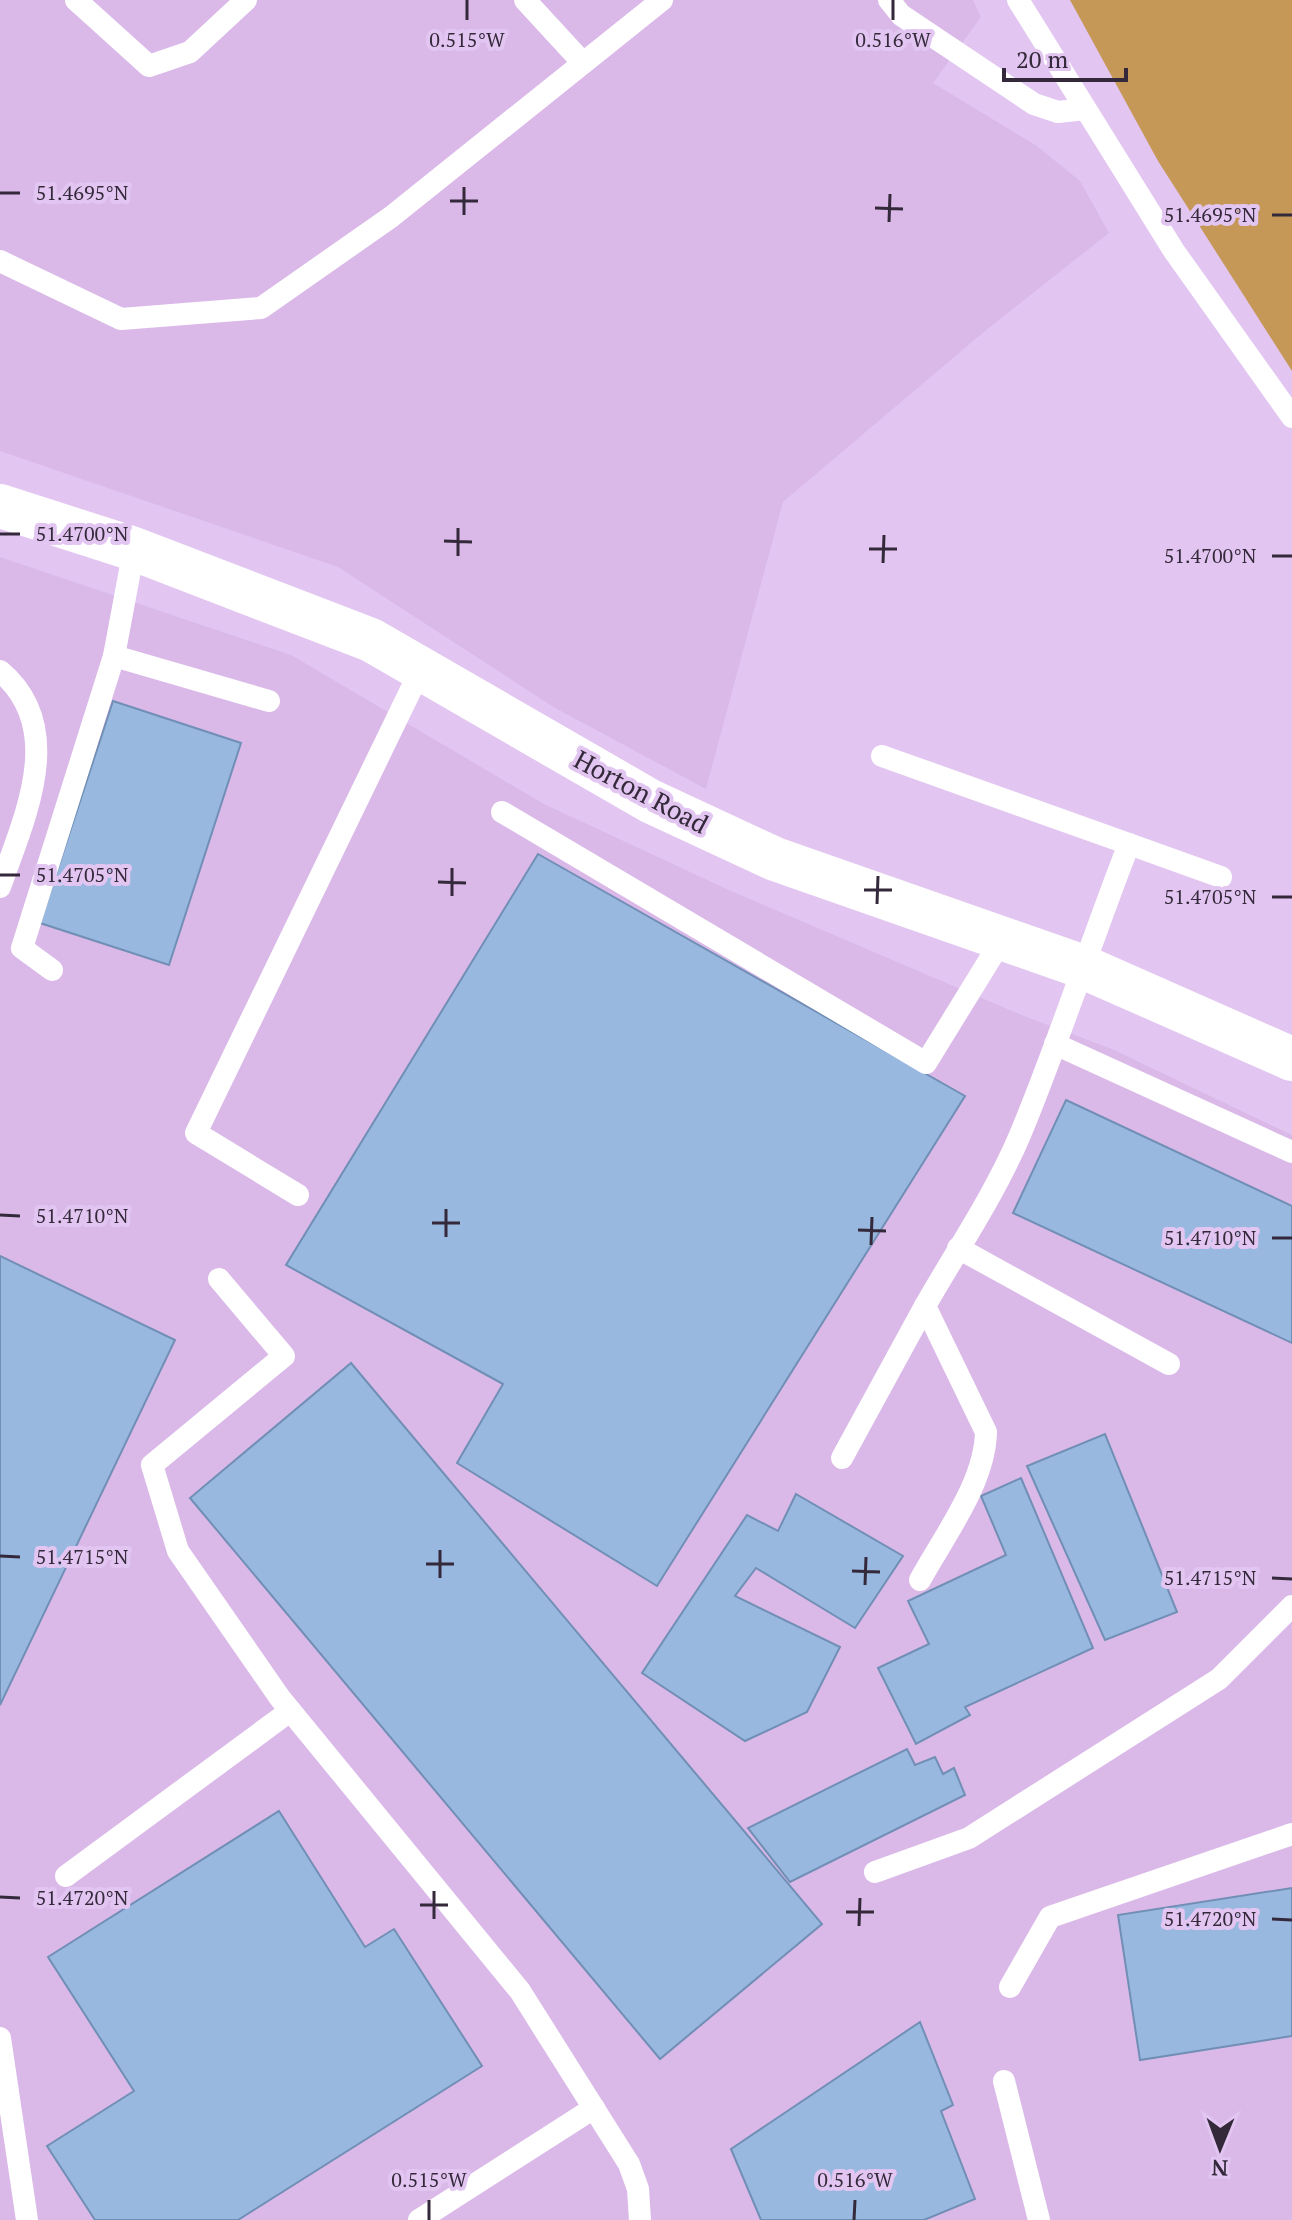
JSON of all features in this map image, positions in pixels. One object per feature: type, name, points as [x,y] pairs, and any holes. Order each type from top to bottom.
[{"type":"street","name":"Horton Road","points":[[0,506],[134,549],[371,640],[650,801],[775,859],[1081,966],[1292,1059]]},
{"type":"lane","points":[[76,0],[149,66],[190,52],[246,0]]},
{"type":"lane","points":[[525,0],[583,63]]},
{"type":"lane","points":[[0,261],[121,319],[261,308],[391,217],[662,0]]},
{"type":"lane","points":[[889,0],[901,15],[1034,104],[1058,112],[1085,109]]},
{"type":"lane","points":[[1018,0],[1174,251],[1292,417]]},
{"type":"lane","points":[[52,970],[22,948],[114,656],[134,549]]},
{"type":"lane","points":[[114,656],[269,701]]},
{"type":"lane","points":[[298,1195],[196,1133],[421,669]]},
{"type":"lane","points":[[0,671],[16,685],[34,718],[39,751],[26,809],[0,887]]},
{"type":"lane","points":[[882,756],[1221,877]]},
{"type":"lane","points":[[502,812],[926,1063],[1003,938]]},
{"type":"lane","points":[[842,1458],[1018,1138],[1073,1001],[1081,966],[1129,844]]},
{"type":"lane","points":[[1055,1044],[1292,1152]]},
{"type":"lane","points":[[958,1248],[1169,1364]]},
{"type":"lane","points":[[219,1279],[284,1356],[152,1465],[178,1551],[290,1711],[520,1991],[629,2164],[638,2189],[640,2220]]},
{"type":"lane","points":[[920,1580],[973,1482],[985,1451],[986,1432],[925,1306]]},
{"type":"lane","points":[[875,1872],[969,1838],[1206,1688],[1219,1679],[1292,1606]]},
{"type":"lane","points":[[66,1876],[290,1711]]},
{"type":"lane","points":[[1010,1987],[1050,1917],[1292,1834]]},
{"type":"lane","points":[[0,2038],[27,2220]]},
{"type":"lane","points":[[1004,2081],[1039,2220]]},
{"type":"lane","points":[[419,2220],[594,2108]]},
{"type":"shaded area","points":[[0,0],[973,0],[981,17],[933,83],[1037,146],[1080,181],[1109,233],[985,331],[783,502],[706,789],[555,708],[338,567],[0,451]]},
{"type":"shaded area","points":[[1070,0],[1292,0],[1292,371],[1158,161]]},
{"type":"shaded area","points":[[0,557],[291,655],[544,804],[731,891],[1024,1016],[1112,1049],[1292,1135],[1292,2220],[0,2220]]},
{"type":"building","points":[[113,701],[241,743],[169,965],[40,923]]},
{"type":"building","points":[[538,854],[965,1096],[657,1586],[457,1463],[503,1384],[286,1265]]},
{"type":"building","points":[[1066,1100],[1292,1206],[1292,1343],[1013,1213]]},
{"type":"building","points":[[0,1256],[175,1340],[0,1705]]},
{"type":"building","points":[[351,1363],[822,1924],[660,2059],[190,1498]]},
{"type":"building","points":[[1105,1434],[1177,1612],[1105,1640],[1027,1466]]},
{"type":"building","points":[[1021,1478],[1093,1648],[965,1707],[970,1715],[916,1744],[878,1668],[929,1644],[908,1601],[1006,1555],[981,1496]]},
{"type":"building","points":[[796,1494],[903,1556],[855,1628],[756,1568],[735,1596],[840,1647],[807,1712],[745,1741],[642,1673],[747,1515],[778,1531]]},
{"type":"building","points":[[907,1749],[915,1765],[935,1757],[943,1774],[954,1768],[965,1795],[790,1882],[748,1828]]},
{"type":"building","points":[[279,1811],[365,1947],[394,1929],[482,2066],[238,2220],[95,2220],[47,2146],[134,2091],[48,1957]]},
{"type":"building","points":[[1292,1888],[1292,2036],[1140,2060],[1118,1915]]},
{"type":"building","points":[[920,2022],[953,2105],[941,2111],[975,2199],[924,2220],[761,2220],[731,2149]]}]
